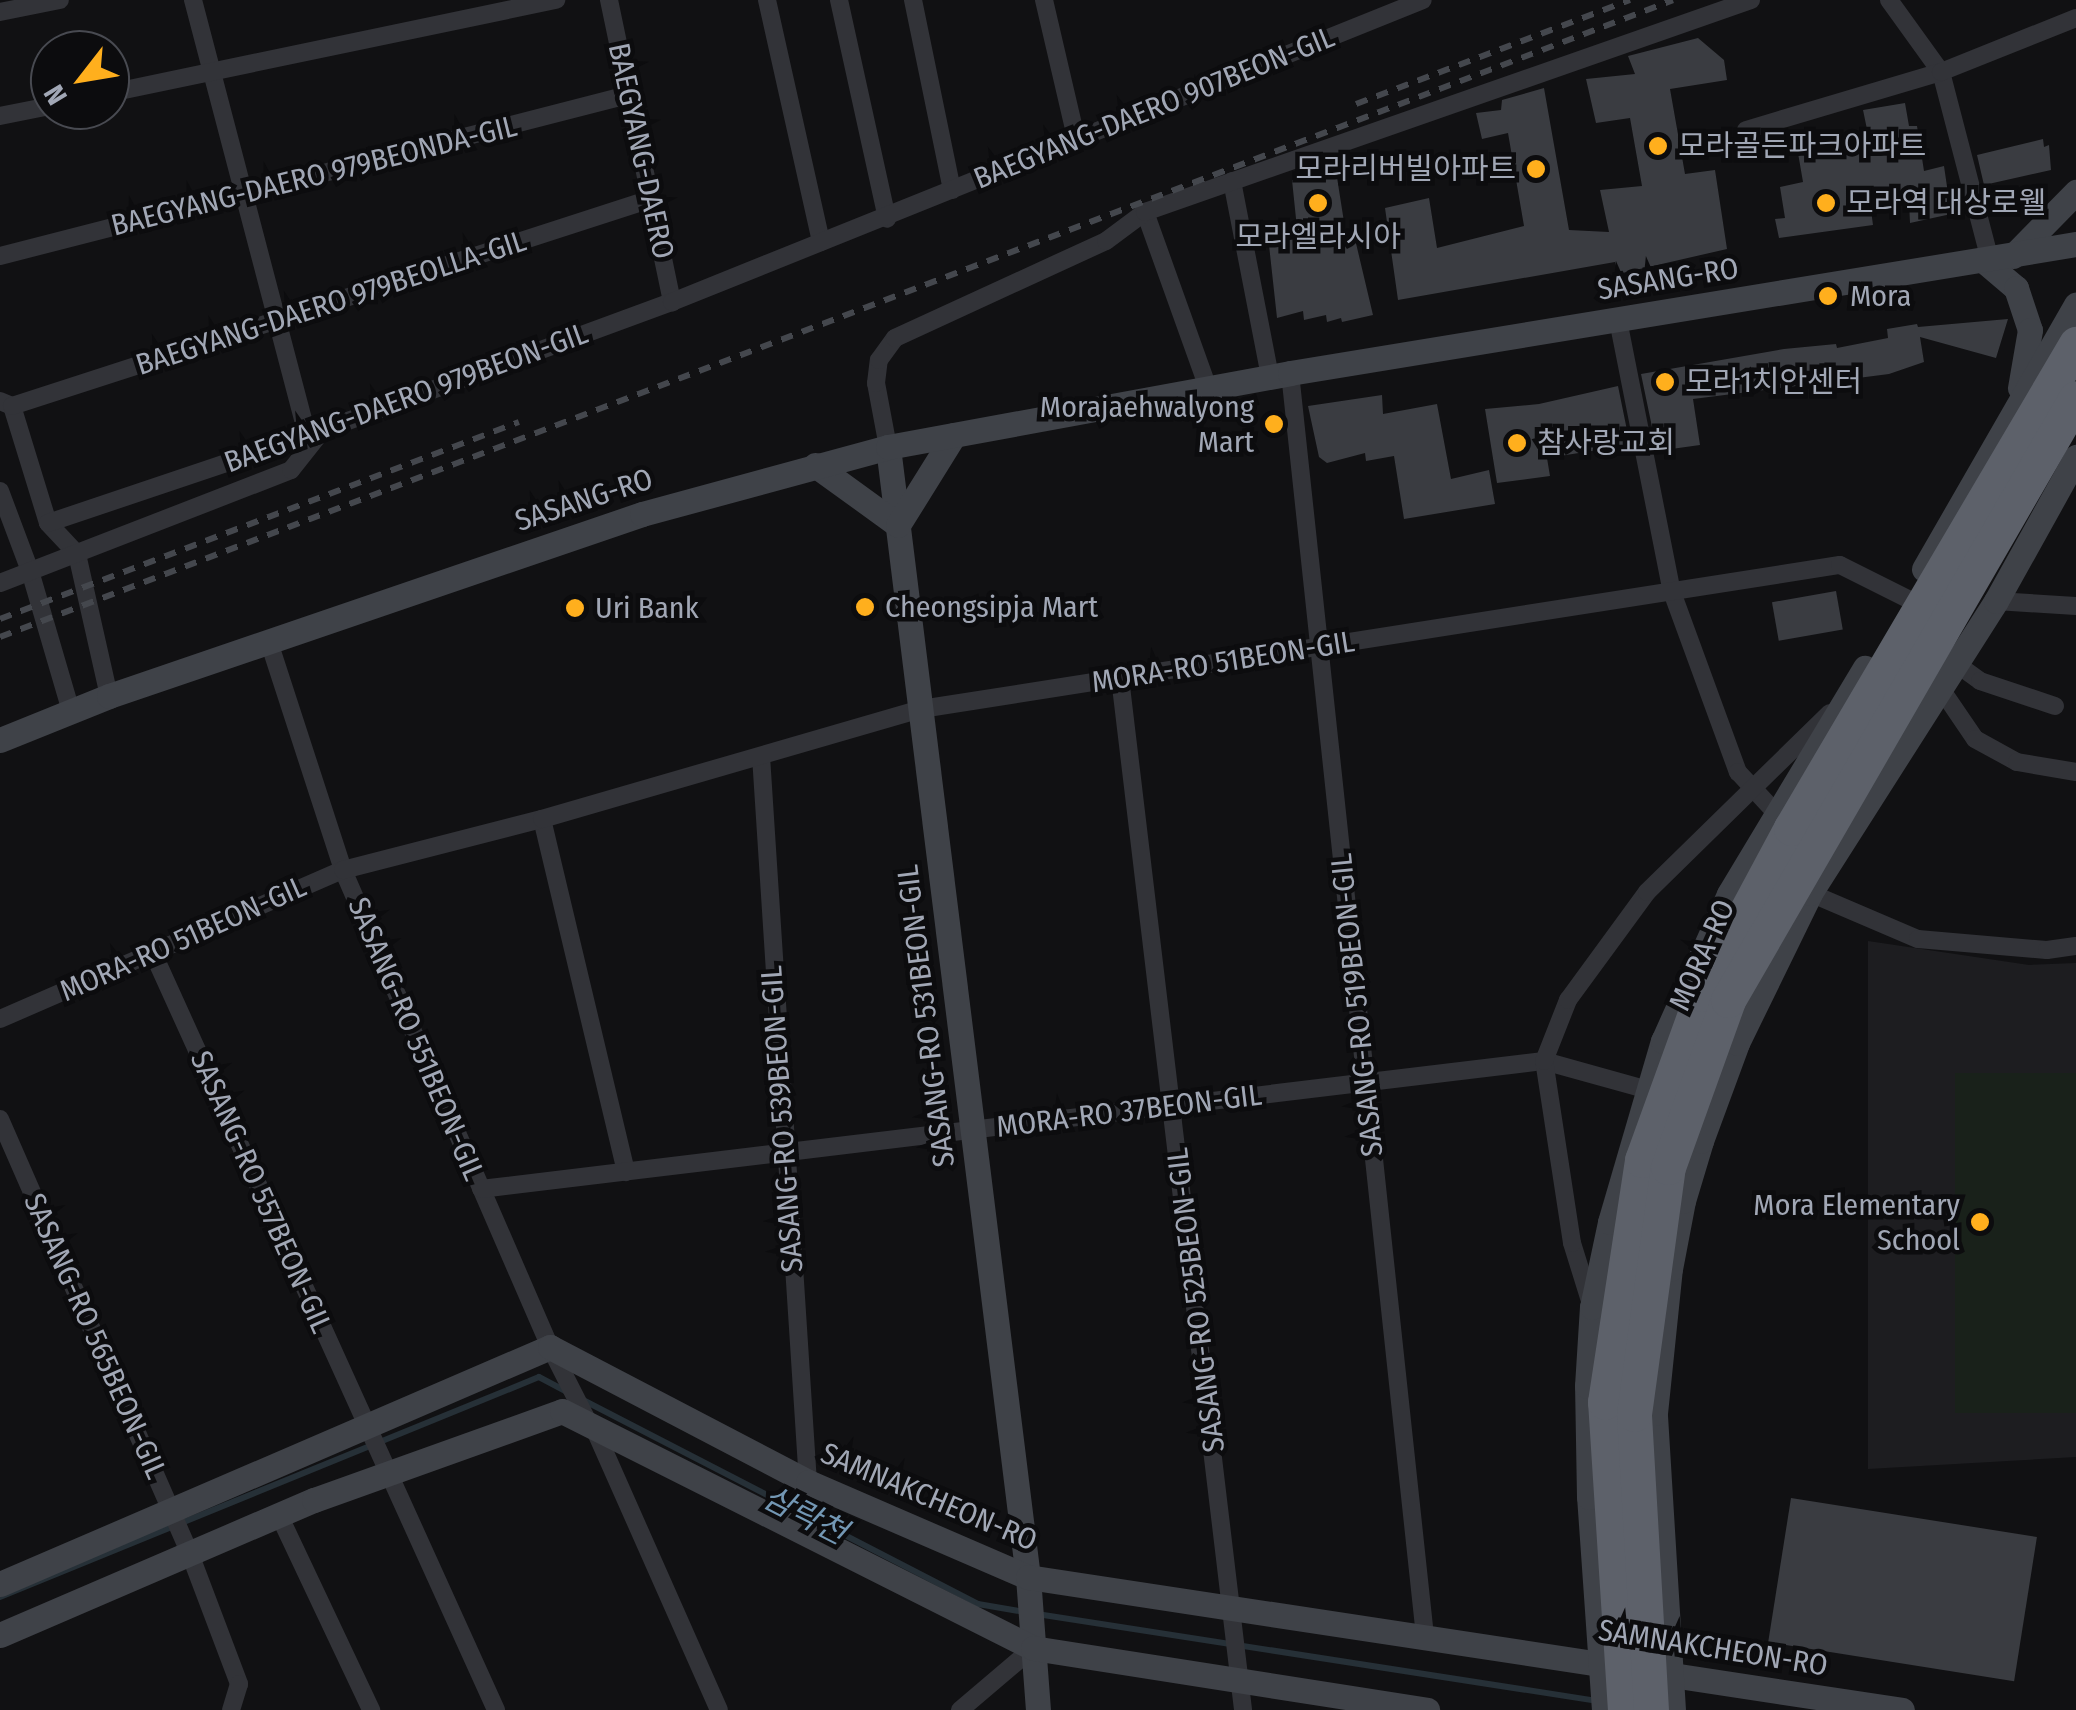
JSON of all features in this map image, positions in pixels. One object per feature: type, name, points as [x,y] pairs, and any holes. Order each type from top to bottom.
[{"type":"highway","name":"MORA-RO","points":[[1609,1693],[1605,1402],[1642,1160],[1711,978],[1791,828],[2076,344]]},
{"type":"highway","name":"MORA-RO","points":[[1667,1698],[1634,1414],[1668,1167],[1728,1000],[2076,398]]},
{"type":"main road","points":[[2016,404],[2030,330],[2016,288],[1996,259],[2076,192]]},
{"type":"main road","name":"SASANG-RO","points":[[0,740],[109,696],[642,514],[888,447],[1280,374],[2076,244]]},
{"type":"main road","name":"MORA-RO","points":[[1609,1693],[1589,1497],[1592,1306],[1647,1089],[1663,1041],[1721,911],[1775,812],[1908,599],[2076,305]]},
{"type":"main road","points":[[815,466],[898,525],[954,435]]},
{"type":"main road","name":"SASANG-RO 531BEON-GIL","points":[[888,447],[1028,1587],[1038,1710]]},
{"type":"main road","points":[[1667,1698],[1655,1412],[1676,1235],[1711,1111],[1737,1043],[1810,893],[1996,601],[2076,457]]},
{"type":"main road","points":[[0,1584],[550,1347]]},
{"type":"main road","name":"SAMNAKCHEON-RO","points":[[550,1347],[808,1482],[1028,1587],[1424,1637],[1609,1693],[1902,1710]]},
{"type":"main road","points":[[0,1635],[187,1546],[279,1515],[384,1466],[562,1411],[1032,1638],[1240,1670],[1428,1710]]},
{"type":"street","points":[[0,12],[60,0]]},
{"type":"street","points":[[0,583],[291,470],[314,434],[276,321],[193,0]]},
{"type":"street","points":[[130,89],[556,0]]},
{"type":"street","name":"BAEGYANG-DAERO","points":[[608,0],[672,302]]},
{"type":"street","points":[[768,0],[821,242]]},
{"type":"street","points":[[839,0],[887,219]]},
{"type":"street","points":[[914,0],[952,190]]},
{"type":"street","points":[[1045,0],[1076,138]]},
{"type":"street","name":"BAEGYANG-DAERO 907BEON-GIL","points":[[887,219],[1394,6],[1423,0]]},
{"type":"street","points":[[888,447],[876,383],[879,360],[895,338],[1106,241],[1145,212],[1750,0]]},
{"type":"street","points":[[1889,0],[1940,72],[1996,259]]},
{"type":"street","points":[[1746,130],[1940,72],[2076,18]]},
{"type":"street","name":"BAEGYANG-DAERO 979BEONDA-GIL","points":[[0,256],[628,95]]},
{"type":"street","points":[[0,116],[30,110]]},
{"type":"street","points":[[1232,181],[1280,374]]},
{"type":"street","name":"BAEGYANG-DAERO 979BEOLLA-GIL","points":[[6,404],[651,199]]},
{"type":"street","points":[[1145,212],[1208,388]]},
{"type":"street","name":"BAEGYANG-DAERO 979BEON-GIL","points":[[48,523],[314,434],[887,219]]},
{"type":"street","points":[[1618,320],[1672,592],[1738,772],[1775,812]]},
{"type":"street","name":"SASANG-RO 519BEON-GIL","points":[[1280,374],[1319,647],[1424,1637]]},
{"type":"street","points":[[6,404],[48,523],[77,554],[109,696]]},
{"type":"street","points":[[0,491],[30,572],[71,711]]},
{"type":"street","name":"MORA-RO 51BEON-GIL","points":[[0,1019],[342,870],[542,819],[921,709],[1840,566],[1908,599]]},
{"type":"street","points":[[1996,601],[2076,606]]},
{"type":"street","name":"SASANG-RO 551BEON-GIL","points":[[269,642],[342,870],[550,1347],[592,1427],[720,1710]]},
{"type":"street","points":[[1954,662],[1980,681],[2055,706]]},
{"type":"street","name":"SASANG-RO 525BEON-GIL","points":[[1120,678],[1244,1710]]},
{"type":"street","points":[[1939,686],[1975,740],[2017,762],[2076,772]]},
{"type":"street","points":[[1592,1306],[1572,1242],[1544,1061],[1568,1000],[1647,892],[1849,696]]},
{"type":"street","name":"SASANG-RO 539BEON-GIL","points":[[761,756],[783,1153],[808,1482]]},
{"type":"street","points":[[542,819],[626,1172]]},
{"type":"street","points":[[1810,893],[1918,939],[2047,950],[2076,946]]},
{"type":"street","name":"SASANG-RO 557BEON-GIL","points":[[154,952],[496,1710]]},
{"type":"street","name":"MORA-RO 37BEON-GIL","points":[[481,1189],[1544,1061],[1711,1111]]},
{"type":"street","name":"SASANG-RO 565BEON-GIL","points":[[0,1119],[187,1546],[239,1684],[231,1710]]},
{"type":"street","points":[[279,1515],[371,1710]]},
{"type":"street","points":[[960,1710],[1032,1638]]},
{"type":"shaded area","points":[[1868,941],[2029,965],[2076,963],[2076,1457],[1868,1469]]},
{"type":"shaded area","points":[[1955,1073],[2076,1073],[2076,1413],[1955,1413]]},
{"type":"building","points":[[1698,38],[1724,60],[1727,80],[1670,89],[1685,174],[1715,170],[1727,249],[1618,274],[1615,262],[1398,300],[1385,208],[1429,198],[1437,248],[1524,226],[1508,133],[1482,139],[1476,113],[1501,110],[1502,100],[1544,88],[1569,230],[1609,232],[1600,190],[1642,186],[1630,118],[1596,123],[1586,79],[1635,74],[1628,56]]},
{"type":"building","points":[[1905,103],[1909,126],[1917,126],[1924,171],[1944,166],[1951,214],[1910,223],[1909,201],[1871,210],[1873,225],[1779,238],[1775,219],[1785,218],[1780,187],[1803,182],[1798,153],[1869,139],[1863,110]]},
{"type":"building","points":[[2043,139],[2044,147],[2049,145],[2051,170],[1984,185],[1977,155]]},
{"type":"building","points":[[1336,171],[1347,241],[1355,239],[1373,315],[1327,322],[1326,315],[1304,320],[1303,311],[1277,318],[1269,245],[1298,238],[1292,180]]},
{"type":"building","points":[[2008,319],[1996,358],[1920,337],[1924,362],[1889,374],[1693,399],[1700,445],[1657,451],[1641,374],[1784,349],[1836,344],[1837,348],[1888,338],[1887,329],[1917,324],[1918,327]]},
{"type":"building","points":[[1618,386],[1630,445],[1547,458],[1550,476],[1497,483],[1485,409],[1539,404]]},
{"type":"building","points":[[1382,395],[1383,414],[1437,404],[1451,479],[1489,470],[1495,504],[1404,519],[1394,456],[1366,461],[1365,453],[1327,463],[1319,457],[1308,406]]},
{"type":"building","points":[[1836,591],[1843,629],[1779,641],[1772,602]]},
{"type":"building","points":[[1791,1498],[2037,1537],[2014,1681],[1768,1642]]},
{"type":"waterway","name":"삼락천","points":[[0,1597],[539,1377],[567,1392]]},
{"type":"waterway","name":"삼락천","points":[[583,1400],[978,1604],[1025,1612]]},
{"type":"waterway","name":"삼락천","points":[[1037,1614],[1598,1701]]},
{"type":"railway","points":[[1356,104],[1630,0]]},
{"type":"railway","points":[[0,637],[1673,0]]},
{"type":"railway","points":[[0,619],[519,422]]},
{"type":"place","name":"모라골든파크아파트","points":[[1658,146]]},
{"type":"place","name":"모라리버빌아파트","points":[[1536,169]]},
{"type":"place","name":"모라엘라시아","points":[[1318,203]]},
{"type":"place","name":"모라역 대상로웰","points":[[1826,203]]},
{"type":"place","name":"Mora","points":[[1828,296]]},
{"type":"place","name":"모라1치안센터","points":[[1665,382]]},
{"type":"place","name":"Morajaehwalyong Mart","points":[[1274,424]]},
{"type":"place","name":"참사랑교회","points":[[1517,443]]},
{"type":"place","name":"Cheongsipja Mart","points":[[865,607]]},
{"type":"place","name":"Uri Bank","points":[[575,608]]},
{"type":"place","name":"Mora Elementary School","points":[[1980,1222]]}]
